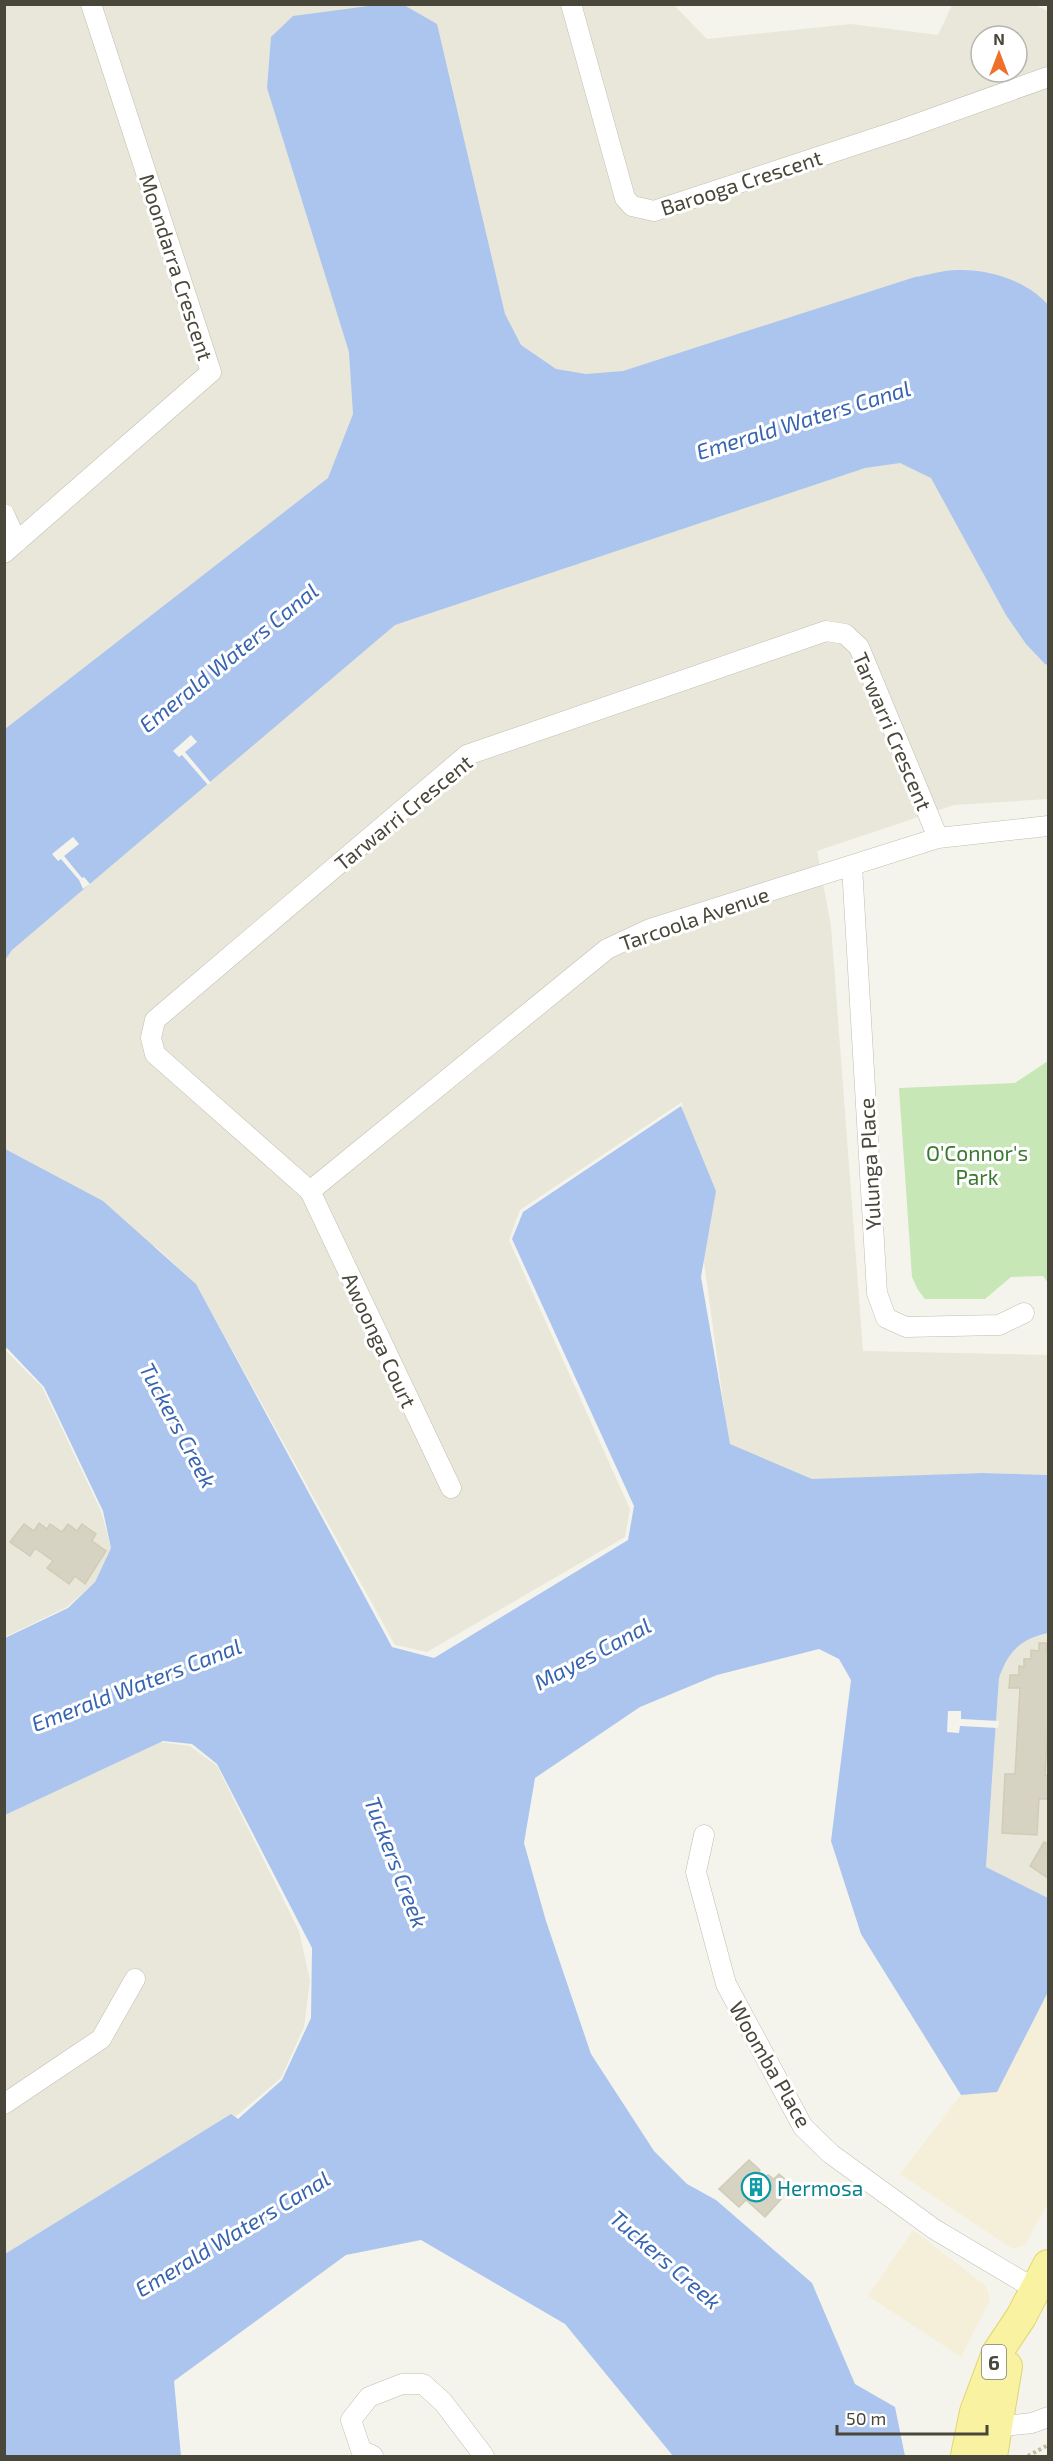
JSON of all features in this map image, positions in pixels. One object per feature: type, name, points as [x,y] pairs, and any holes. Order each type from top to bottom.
[{"type":"main road","name":"6","points":[[975,2453],[975,2412],[997,2353],[1021,2317],[1042,2277]]},
{"type":"main road","name":"6","points":[[975,2453],[996,2427],[1005,2375],[1021,2317]]},
{"type":"street","name":"Moondarra Crescent","points":[[11,547],[211,372],[91,4]]},
{"type":"street","name":"Barooga Crescent","points":[[571,4],[625,198],[632,206],[654,211],[903,129],[1048,77]]},
{"type":"street","points":[[4,514],[11,547]]},
{"type":"street","name":"Tarwarri Crescent","points":[[310,1191],[155,1054],[151,1038],[155,1020],[467,755],[826,631],[845,634],[860,647],[938,838]]},
{"type":"street","name":"Tarcoola Avenue","points":[[310,1191],[607,949],[650,929],[938,838],[1048,826]]},
{"type":"street","name":"Yulunga Place","points":[[852,866],[877,1293],[886,1318],[906,1327],[999,1326],[1024,1312]]},
{"type":"street","name":"Awoonga Court","points":[[310,1191],[451,1488]]},
{"type":"street","name":"Woomba Place","points":[[704,1834],[696,1872],[726,1984],[803,2127],[831,2154],[934,2229],[1042,2277]]},
{"type":"street","points":[[4,2104],[101,2039],[135,1979]]},
{"type":"street","points":[[373,2457],[362,2450],[351,2420],[369,2397],[402,2384],[423,2384],[443,2402],[484,2457]]},
{"type":"street","points":[[996,2427],[1032,2423],[1048,2417]]},
{"type":"path","points":[[1028,2457],[1048,2445]]},
{"type":"shaded area","points":[[673,4],[707,39],[851,24],[938,35],[952,5],[1035,5],[1048,11],[1048,799],[954,805],[817,851],[831,926],[863,1351],[1048,1355],[1048,1475],[982,1473],[812,1480],[729,1444],[682,1102],[520,1210],[509,1240],[630,1509],[625,1537],[427,1652],[395,1645],[196,1284],[155,1246],[5,1350],[42,1387],[101,1511],[111,1548],[95,1582],[67,1607],[5,1637],[4,5]]},
{"type":"shaded area","points":[[1048,1633],[1048,1898],[986,1867],[999,1678],[1006,1658],[1025,1640]]},
{"type":"shaded area","points":[[5,1721],[190,1746],[217,1766],[299,1931],[310,1980],[304,2027],[281,2078],[5,2312]]},
{"type":"shaded area","points":[[1048,1992],[1048,2203],[1025,2245],[1013,2249],[900,2174],[961,2095],[997,2091]]},
{"type":"shaded area","points":[[913,2230],[986,2286],[990,2300],[961,2357],[868,2296]]},
{"type":"green space","name":"O'Connor's Park","points":[[1048,1061],[1048,1283],[1043,1276],[1011,1277],[985,1299],[925,1299],[912,1277],[899,1088],[1015,1083]]},
{"type":"water","name":"Emerald Waters Canal","points":[[376,5],[404,5],[437,24],[505,314],[521,345],[556,369],[586,374],[623,371],[915,277],[946,271],[970,270],[1007,278],[1030,289],[1048,305],[1048,665],[1026,644],[1006,615],[931,478],[900,463],[865,468],[395,625],[12,950],[5,960],[5,729],[328,478],[353,414],[349,352],[267,88],[271,37],[293,16]]},
{"type":"water","points":[[681,1106],[716,1191],[701,1277],[730,1444],[812,1479],[982,1473],[1048,1475],[1048,1633],[1030,1639],[1016,1648],[999,1678],[986,1867],[1048,1898],[1048,1992],[997,2092],[961,2095],[861,1934],[831,1841],[851,1680],[839,1659],[819,1649],[717,1675],[640,1707],[535,1778],[524,1843],[546,1921],[591,2054],[654,2151],[687,2184],[716,2200],[812,2283],[855,2384],[895,2407],[905,2456],[673,2456],[565,2324],[421,2240],[346,2255],[174,2381],[181,2456],[5,2456],[5,2254],[231,2114],[238,2119],[282,2080],[311,2018],[312,1948],[217,1764],[192,1744],[163,1741],[5,1815],[5,1638],[68,1608],[95,1582],[111,1548],[103,1511],[44,1387],[5,1346],[4,1147],[103,1201],[196,1284],[392,1647],[434,1658],[628,1540],[634,1506],[512,1239],[523,1212]]},
{"type":"pier","points":[[191,735],[197,742],[185,752],[211,783],[208,785],[182,755],[179,757],[173,751]]},
{"type":"pier","points":[[73,837],[79,844],[64,856],[90,884],[83,889],[79,880],[61,859],[58,861],[52,854]]},
{"type":"pier","points":[[948,1711],[961,1711],[961,1719],[999,1721],[998,1728],[960,1726],[959,1733],[947,1732]]},
{"type":"building","points":[[39,1523],[47,1529],[50,1524],[62,1532],[68,1524],[77,1531],[82,1524],[96,1534],[92,1541],[106,1551],[85,1584],[75,1576],[69,1584],[47,1568],[53,1561],[35,1548],[30,1556],[10,1542],[24,1524],[34,1531]]},
{"type":"building","points":[[1039,1643],[1047,1643],[1046,1653],[1048,1653],[1045,1775],[1048,1775],[1048,1799],[1039,1799],[1037,1835],[1002,1833],[1005,1774],[1015,1774],[1020,1688],[1009,1688],[1010,1675],[1019,1675],[1019,1666],[1024,1667],[1024,1659],[1031,1659],[1031,1650],[1039,1651]]},
{"type":"building","points":[[1044,1842],[1048,1844],[1048,1878],[1030,1866]]},
{"type":"building","name":"Hermosa","points":[[749,2160],[760,2170],[756,2176],[761,2180],[768,2175],[774,2179],[779,2174],[793,2186],[765,2217],[746,2200],[739,2207],[719,2189]]},
{"type":"place","name":"Hermosa","points":[[756,2187]]},
{"type":"water label","name":"Tuckers Creek","points":[[179,1425]]},
{"type":"water label","name":"Mayes Canal","points":[[592,1653]]},
{"type":"water label","name":"Tuckers Creek","points":[[397,1862]]},
{"type":"water label","name":"Tuckers Creek","points":[[666,2259]]}]
